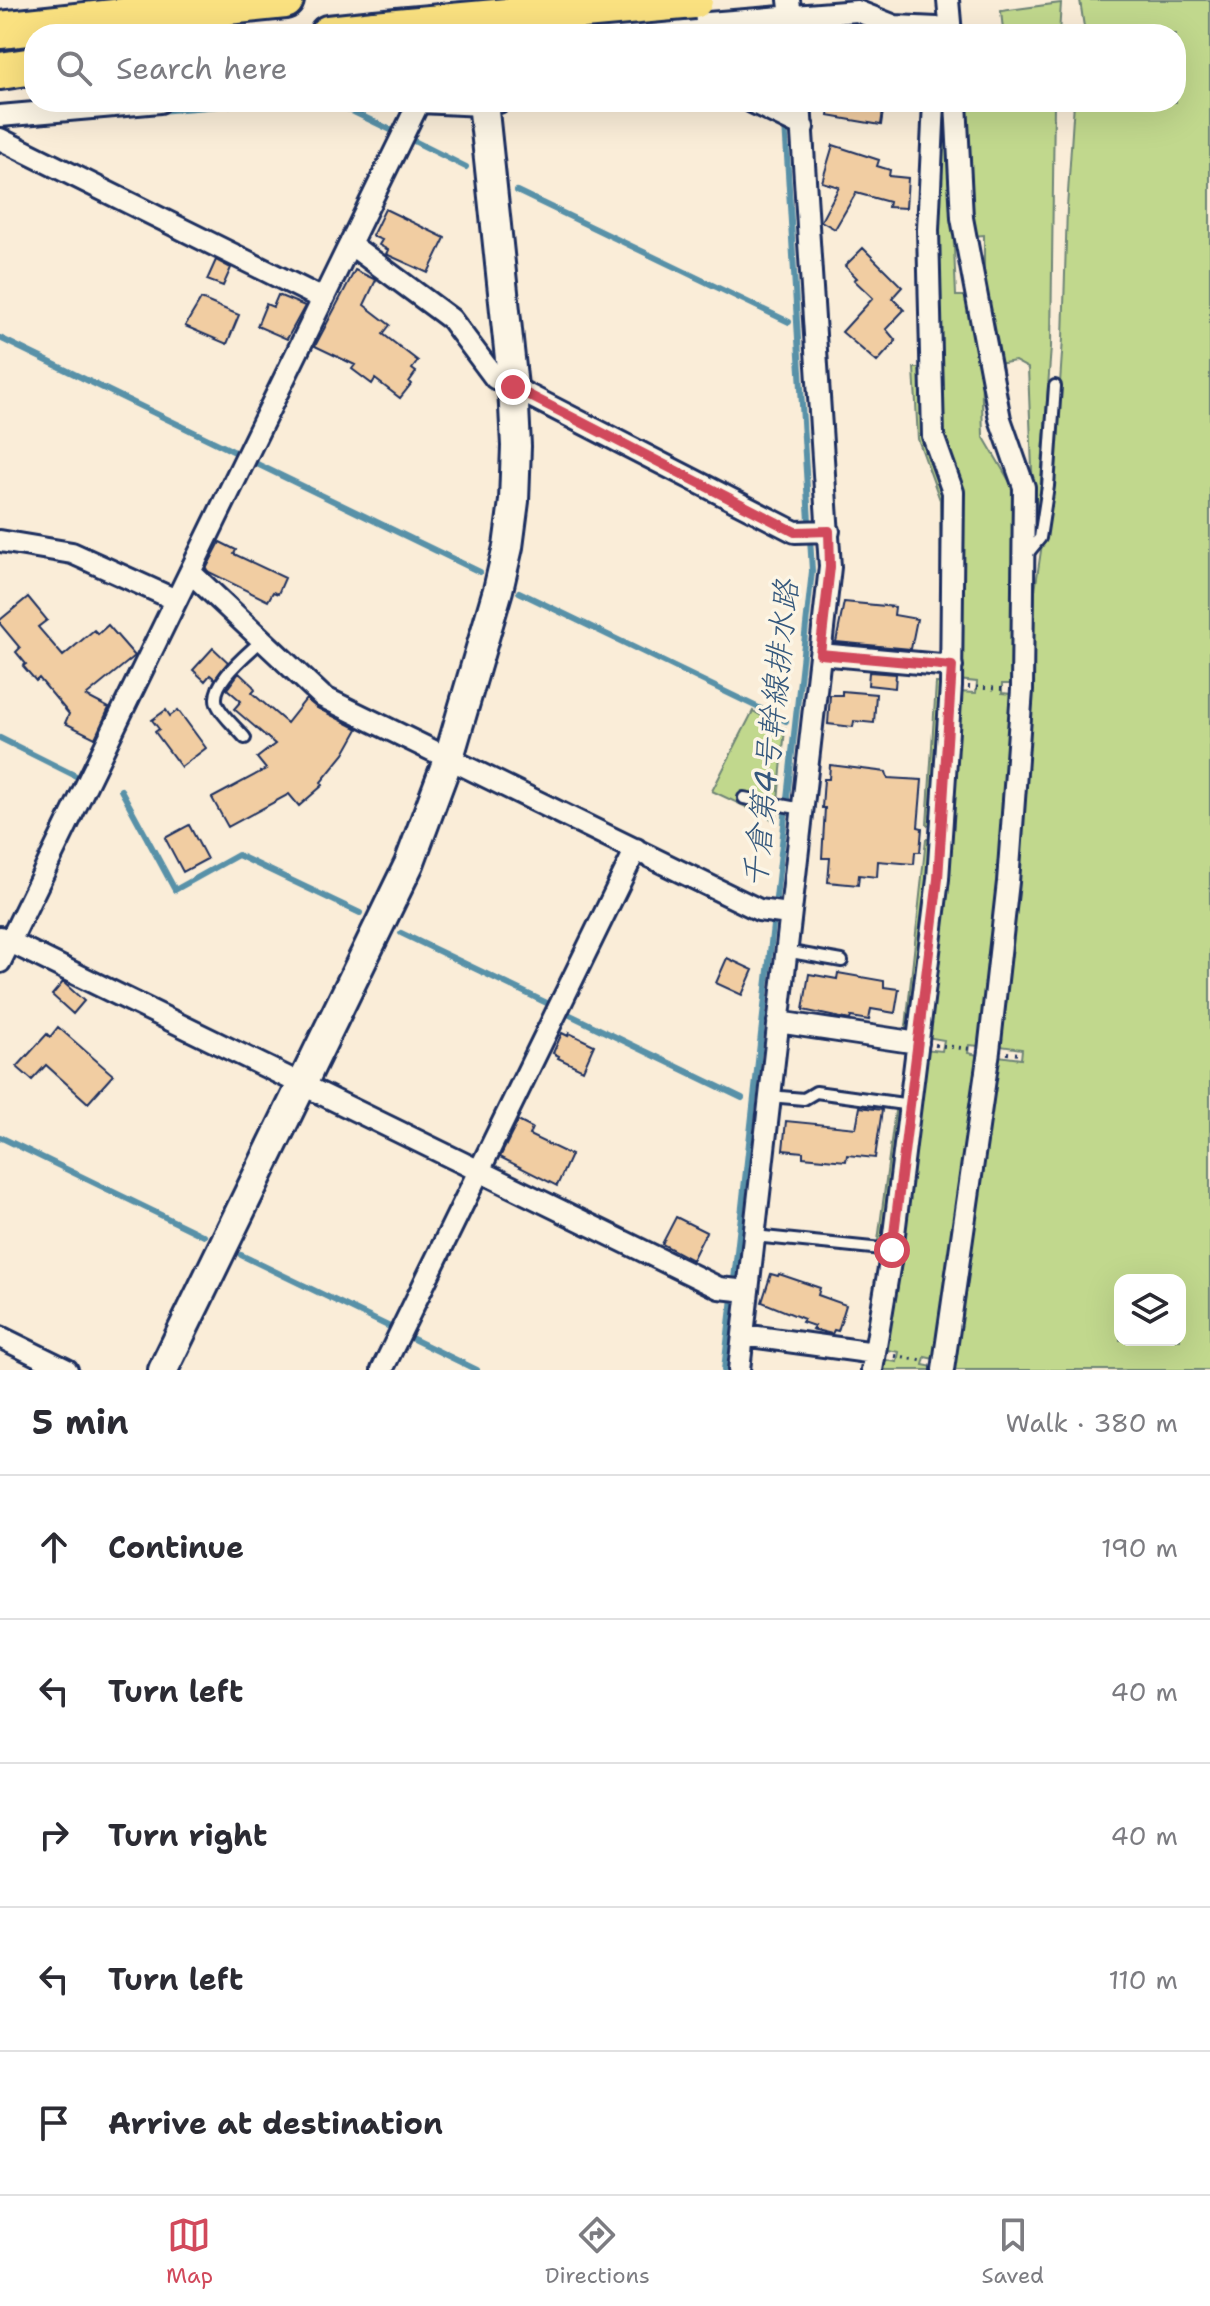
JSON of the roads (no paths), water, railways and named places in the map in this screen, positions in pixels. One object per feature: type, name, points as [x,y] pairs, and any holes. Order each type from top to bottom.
[{"type":"highway","points":[[57,24],[285,0]]},
{"type":"highway","points":[[430,24],[694,0]]},
{"type":"highway","points":[[0,30],[24,27]]},
{"type":"highway","points":[[0,71],[24,67]]},
{"type":"street","points":[[473,0],[475,24]]},
{"type":"street","points":[[525,0],[540,24]]},
{"type":"street","points":[[944,24],[948,0]]},
{"type":"street","points":[[707,24],[857,11],[890,24]]},
{"type":"street","points":[[0,116],[46,112]]},
{"type":"street","points":[[0,962],[5,939],[190,572],[414,112]]},
{"type":"street","points":[[163,1370],[409,864],[449,757],[508,547],[514,501],[513,387],[489,112]]},
{"type":"street","points":[[773,112],[791,121]]},
{"type":"street","points":[[739,1370],[743,1335],[736,1290],[754,1236],[785,951],[779,913],[798,809],[830,567],[817,531],[791,121],[795,112]]},
{"type":"street","points":[[743,1335],[873,1362],[892,1250],[938,879],[952,666],[953,492],[933,436],[928,230],[934,112]]},
{"type":"street","points":[[933,1365],[989,1051],[1008,882],[1022,690],[1024,487],[1000,419],[962,218],[957,112]]},
{"type":"street","points":[[0,139],[323,299]]},
{"type":"street","points":[[350,244],[451,319],[495,378],[795,532],[817,531]]},
{"type":"street","points":[[0,541],[72,553],[176,600]]},
{"type":"street","points":[[190,572],[323,697],[636,849],[779,913]]},
{"type":"street","points":[[820,654],[952,666]]},
{"type":"street","points":[[382,1370],[636,849]]},
{"type":"street","points":[[5,939],[479,1170],[736,1290]]},
{"type":"street","points":[[778,1022],[918,1043]]},
{"type":"street","points":[[0,1337],[67,1370]]},
{"type":"lane","points":[[1023,558],[1040,538],[1048,486],[1055,386]]},
{"type":"lane","points":[[245,738],[217,704],[216,691],[221,681],[262,640]]},
{"type":"lane","points":[[744,798],[798,809]]},
{"type":"lane","points":[[785,951],[842,961]]},
{"type":"lane","points":[[769,1096],[804,1099],[816,1092],[911,1105]]},
{"type":"lane","points":[[754,1236],[892,1250]]},
{"type":"waterway","points":[[354,112],[393,131]]},
{"type":"waterway","name":"千倉第4号幹線排水路","points":[[724,1370],[812,571],[785,123]]},
{"type":"waterway","points":[[414,141],[466,167]]},
{"type":"waterway","points":[[517,191],[789,322]]},
{"type":"waterway","points":[[0,338],[237,453]]},
{"type":"waterway","points":[[255,463],[480,572]]},
{"type":"waterway","points":[[519,592],[786,721]]},
{"type":"waterway","points":[[0,738],[78,777]]},
{"type":"waterway","points":[[121,790],[175,890],[238,855],[360,913]]},
{"type":"waterway","points":[[401,933],[551,1005]]},
{"type":"waterway","points":[[566,1013],[742,1098]]},
{"type":"waterway","points":[[0,1137],[204,1236]]},
{"type":"waterway","points":[[241,1255],[392,1328]]},
{"type":"waterway","points":[[409,1337],[477,1370]]}]
